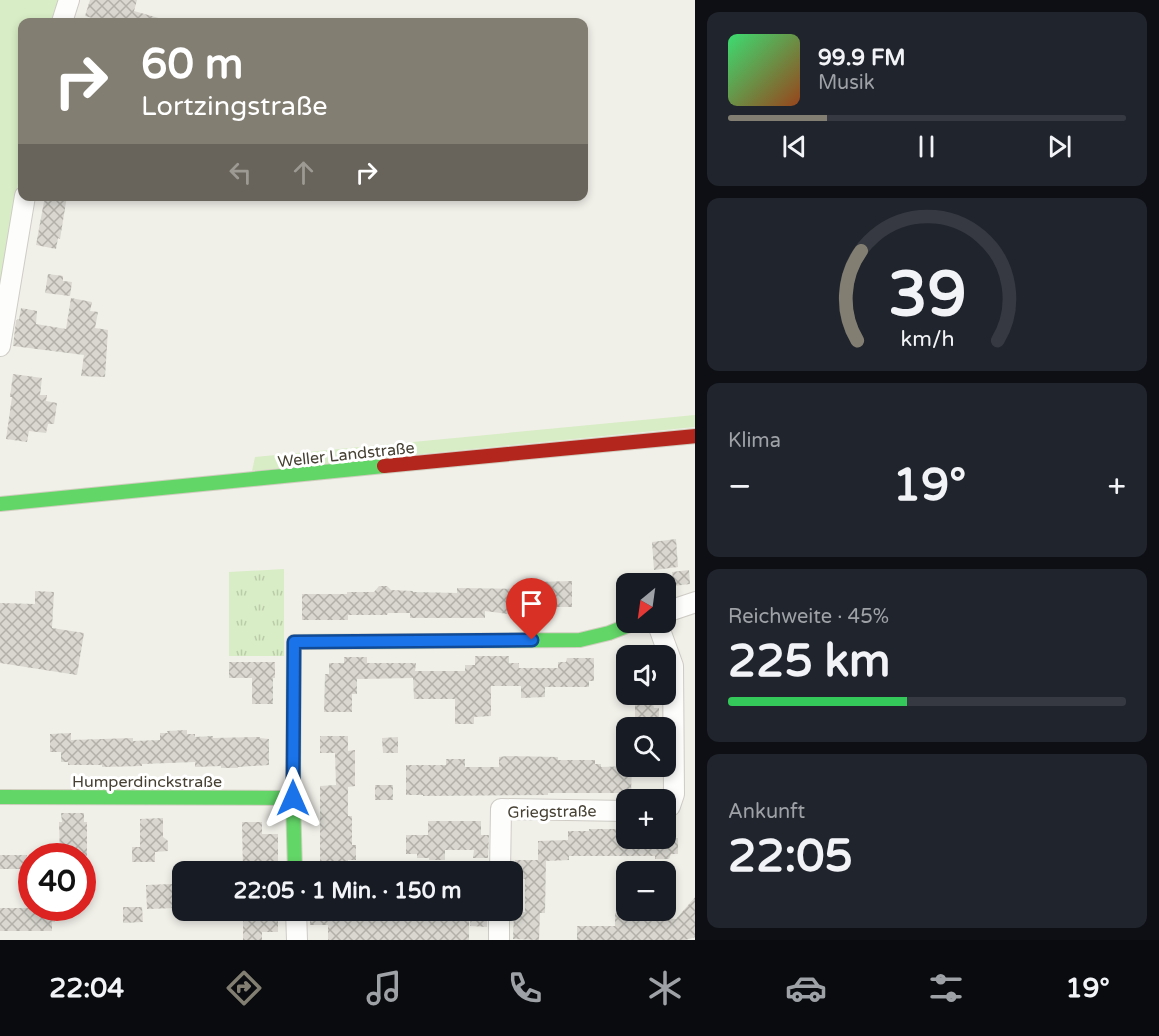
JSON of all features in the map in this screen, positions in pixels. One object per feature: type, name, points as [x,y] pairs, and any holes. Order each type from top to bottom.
[{"type":"street","points":[[63,18],[69,0]]},
{"type":"street","points":[[0,346],[24,201]]},
{"type":"street","name":"Weller Landstraße","points":[[0,504],[695,436]]},
{"type":"street","points":[[676,609],[695,602]]},
{"type":"street","points":[[295,861],[294,642],[580,640],[616,630]]},
{"type":"street","points":[[661,633],[673,666],[674,789]]},
{"type":"street","name":"Humperdinckstraße","points":[[0,797],[293,798]]},
{"type":"street","name":"Griegstraße","points":[[500,861],[501,809],[616,810]]},
{"type":"street","points":[[296,921],[297,940]]},
{"type":"street","points":[[499,921],[499,940]]},
{"type":"green space","points":[[0,0],[62,0],[56,18],[18,18],[18,183],[0,298]]},
{"type":"green space","points":[[695,415],[695,427],[252,471],[255,457]]},
{"type":"green space","points":[[284,569],[284,656],[229,656],[229,572]]},
{"type":"building","points":[[90,0],[137,0],[134,11],[158,18],[92,18],[85,16]]},
{"type":"building","points":[[44,201],[66,201],[60,239],[58,238],[56,249],[36,245]]},
{"type":"building","points":[[48,274],[63,276],[63,281],[72,282],[70,296],[45,293]]},
{"type":"building","points":[[71,298],[92,302],[90,311],[98,312],[95,328],[108,330],[105,377],[81,376],[84,355],[13,346],[16,321],[19,320],[21,308],[37,311],[36,324],[66,329]]},
{"type":"building","points":[[13,374],[42,378],[40,395],[47,395],[46,401],[57,403],[54,424],[48,424],[46,433],[29,431],[27,442],[6,439]]},
{"type":"building","points":[[676,539],[678,567],[654,570],[652,542]]},
{"type":"building","points":[[689,570],[690,584],[676,586],[676,573],[672,572]]},
{"type":"building","points":[[572,581],[572,607],[538,607],[538,618],[485,611],[485,618],[410,618],[410,613],[388,613],[387,615],[348,615],[348,620],[302,620],[302,594],[374,592],[379,586],[387,586],[391,590],[413,592],[457,593],[457,588],[537,589],[537,582]]},
{"type":"building","points":[[35,591],[54,592],[52,628],[84,633],[77,675],[0,663],[0,603],[35,604]]},
{"type":"building","points":[[475,656],[509,656],[509,663],[519,663],[519,668],[558,668],[558,662],[566,662],[567,658],[594,658],[594,681],[589,681],[589,687],[545,687],[545,697],[521,698],[521,686],[491,686],[491,716],[474,717],[474,724],[455,724],[455,699],[414,699],[413,678],[357,679],[357,694],[352,694],[352,712],[324,712],[325,674],[329,674],[329,663],[344,663],[344,657],[367,657],[367,663],[416,663],[415,671],[465,671],[465,665],[475,665]]},
{"type":"building","points":[[229,662],[275,662],[273,704],[252,704],[252,678],[229,678]]},
{"type":"building","points":[[635,705],[653,705],[654,708],[659,708],[659,717],[635,717]]},
{"type":"building","points":[[187,730],[187,734],[195,734],[195,737],[269,739],[269,765],[238,768],[195,767],[195,762],[102,767],[102,765],[68,765],[68,762],[61,762],[61,752],[50,752],[50,734],[71,733],[71,740],[133,738],[133,741],[160,740],[160,733]]},
{"type":"building","points":[[320,736],[348,736],[348,751],[355,750],[355,786],[348,787],[348,816],[352,816],[352,845],[356,845],[356,860],[320,861],[320,786],[336,785],[335,753],[320,753]]},
{"type":"building","points":[[398,737],[398,753],[383,753],[382,738]]},
{"type":"building","points":[[499,757],[558,757],[558,760],[595,760],[595,764],[601,764],[601,767],[616,767],[616,777],[632,777],[631,789],[616,789],[616,793],[548,793],[548,795],[406,795],[406,765],[446,765],[446,759],[465,759],[465,767],[499,767]]},
{"type":"building","points":[[375,785],[393,785],[393,800],[375,800]]},
{"type":"building","points":[[61,813],[84,813],[84,822],[87,822],[87,843],[60,843],[59,822],[62,822]]},
{"type":"building","points":[[163,818],[163,837],[168,841],[168,851],[155,852],[155,862],[132,862],[132,847],[140,847],[140,819]]},
{"type":"building","points":[[428,821],[481,821],[481,835],[489,835],[488,858],[473,858],[474,850],[445,850],[445,860],[429,860],[429,858],[417,858],[417,854],[406,854],[406,835],[428,835]]},
{"type":"building","points":[[242,822],[262,822],[262,834],[278,834],[278,861],[243,861]]},
{"type":"building","points":[[589,829],[616,829],[616,849],[676,849],[676,838],[678,838],[678,854],[671,854],[669,859],[655,859],[655,856],[569,856],[569,860],[546,861],[545,913],[540,913],[539,940],[513,939],[514,921],[523,921],[523,912],[525,912],[523,861],[515,860],[538,860],[538,841],[568,840],[568,831],[589,831]]},
{"type":"building","points":[[0,855],[18,855],[18,869],[0,869]]},
{"type":"building","points":[[172,884],[172,908],[147,909],[146,885]]},
{"type":"building","points":[[695,897],[695,937],[685,940],[577,940],[577,926],[615,926],[615,913],[616,921],[676,921]]},
{"type":"building","points":[[123,907],[142,907],[143,922],[123,923]]},
{"type":"building","points":[[0,908],[18,908],[18,921],[55,921],[52,922],[52,931],[0,931]]},
{"type":"building","points":[[243,921],[278,921],[278,932],[262,932],[262,940],[243,940]]},
{"type":"building","points":[[310,921],[469,921],[469,940],[328,940],[328,925],[310,925]]},
{"type":"building","points":[[470,921],[487,921],[487,927],[470,926]]},
{"type":"traffic: fast","points":[[0,504],[384,466]]},
{"type":"traffic: fast","points":[[295,861],[294,642],[580,640],[616,630]]},
{"type":"traffic: fast","points":[[0,797],[293,798]]},
{"type":"traffic: jam","points":[[384,466],[695,436]]},
{"type":"route","points":[[293,798],[294,642],[532,640]]}]
